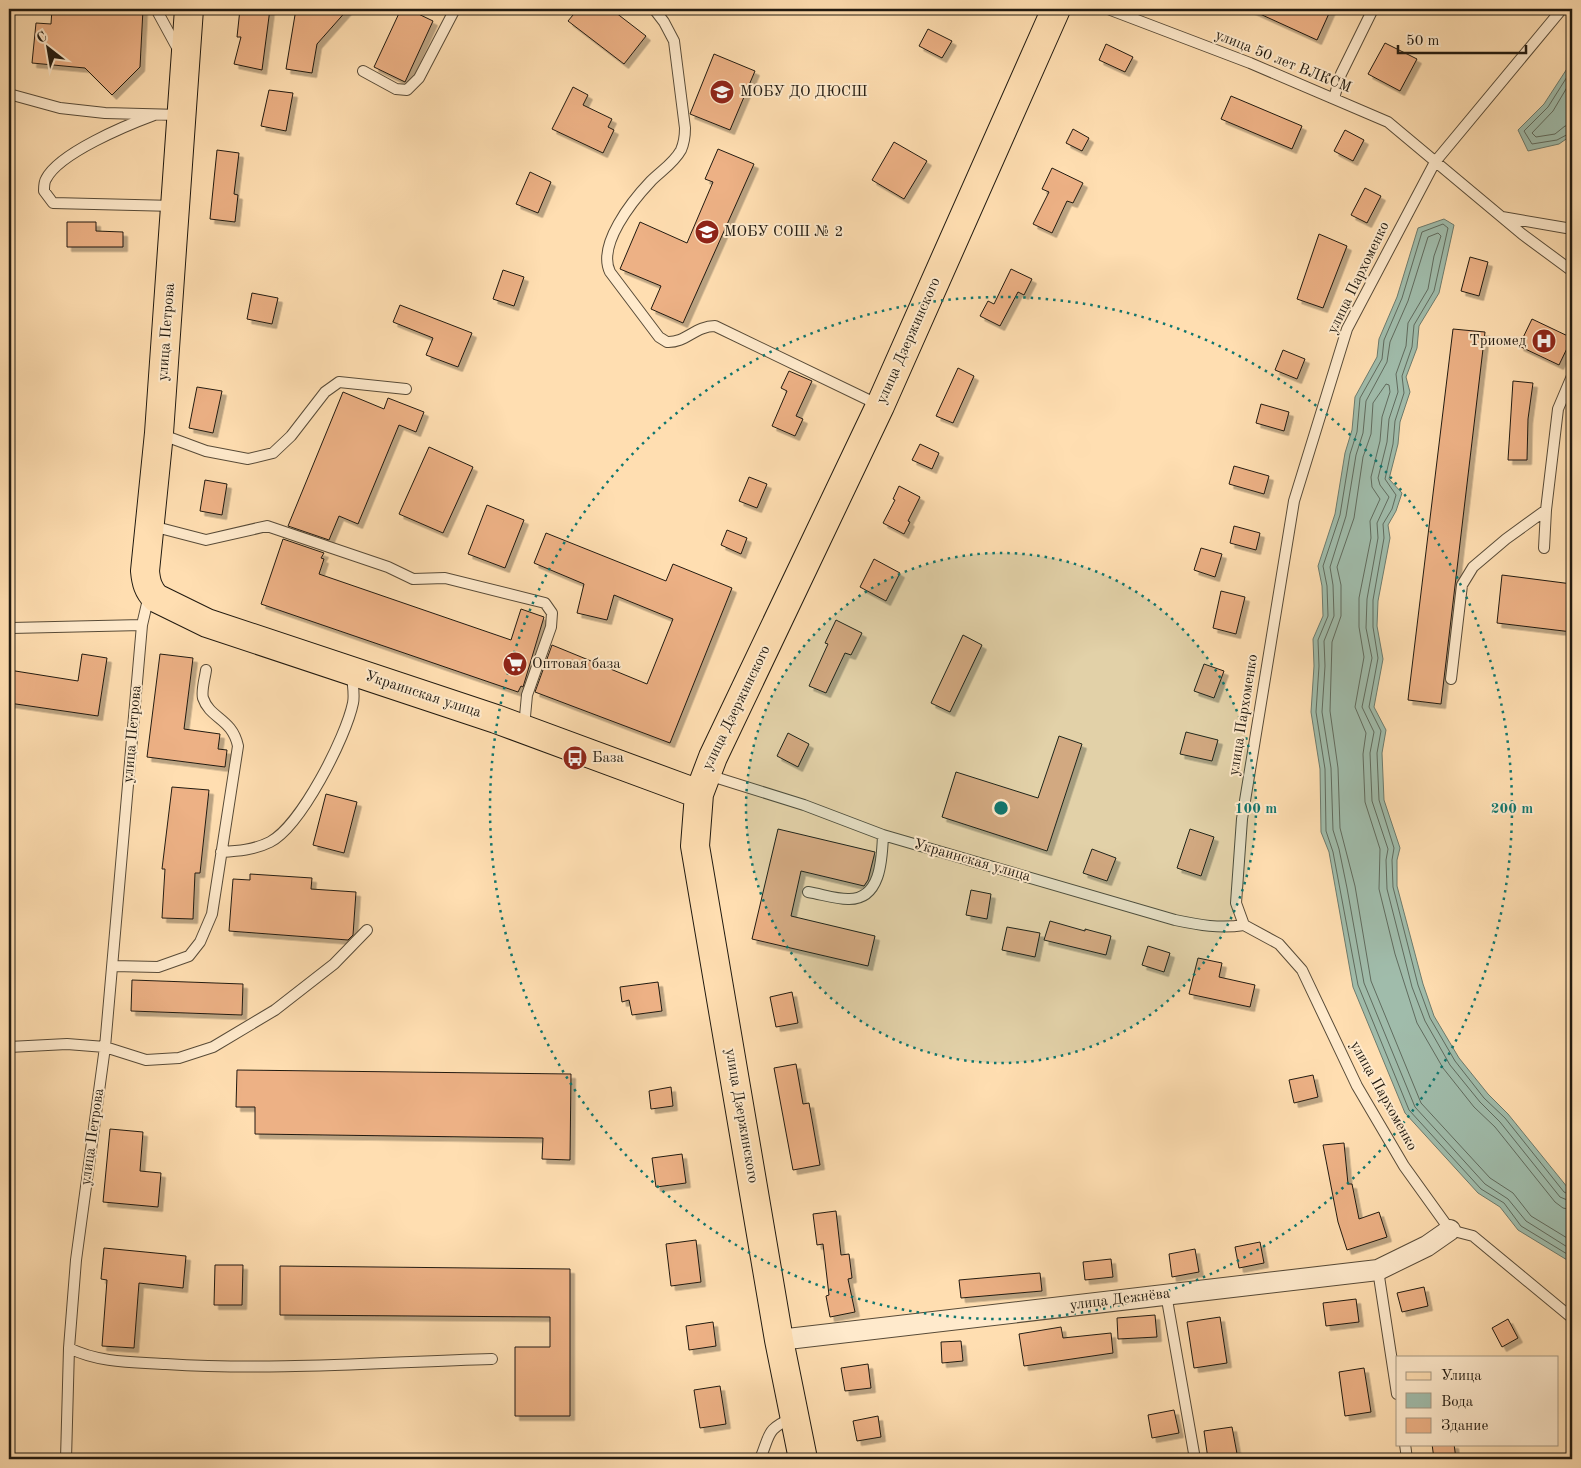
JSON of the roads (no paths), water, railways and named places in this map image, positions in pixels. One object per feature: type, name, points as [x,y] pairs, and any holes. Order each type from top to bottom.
[{"type":"main road","name":"улица Петрова","points":[[150,592],[145,571],[152,526],[189,9]]},
{"type":"main road","name":"улица Дзержинского","points":[[803,1459],[779,1340],[695,846],[702,784],[880,406],[1056,9]]},
{"type":"main road","name":"Украинская улица","points":[[150,592],[156,598],[207,623],[524,731],[702,784]]},
{"type":"street","name":"улица Дежнёва","points":[[779,1340],[1378,1270],[1427,1246],[1450,1230]]},
{"type":"lane","points":[[156,9],[158,16],[185,63]]},
{"type":"lane","points":[[362,71],[396,89],[407,90],[419,78],[455,9]]},
{"type":"lane","points":[[654,9],[664,22],[674,41],[685,128],[684,141],[674,160],[644,189],[611,237],[606,251],[606,263],[610,272],[659,337],[667,342],[682,340],[699,328],[715,326],[880,406]]},
{"type":"lane","name":"улица 50 лет ВЛКСМ","points":[[1108,9],[1334,98],[1388,122],[1412,140],[1435,162]]},
{"type":"lane","points":[[1334,98],[1341,74],[1373,9]]},
{"type":"lane","name":"улица Пархоменко","points":[[1450,1230],[1404,1166],[1357,1086],[1302,970],[1279,944],[1244,925],[1236,903],[1242,819],[1294,501],[1347,329],[1435,162],[1562,9]]},
{"type":"lane","points":[[9,94],[60,108],[154,115],[181,115]]},
{"type":"lane","points":[[154,115],[123,126],[90,144],[58,166],[46,180],[44,191],[53,203],[176,206]]},
{"type":"lane","points":[[1435,162],[1501,217],[1572,271]]},
{"type":"lane","points":[[1501,217],[1572,229]]},
{"type":"lane","points":[[1544,548],[1546,510],[1558,409],[1572,376]]},
{"type":"lane","points":[[159,434],[206,451],[248,459],[273,452],[291,436],[325,392],[340,382],[406,389]]},
{"type":"lane","points":[[1451,680],[1462,585],[1473,567],[1506,539],[1546,510]]},
{"type":"lane","points":[[152,526],[206,540],[268,526],[388,567],[412,578],[445,578],[544,604],[552,614],[551,627],[527,695],[524,731]]},
{"type":"lane","name":"улица Петрова","points":[[66,1459],[70,1348],[76,1260],[106,1047],[142,625],[150,592]]},
{"type":"lane","points":[[11,628],[142,625]]},
{"type":"lane","points":[[113,966],[158,967],[189,956],[200,942],[212,914],[238,746],[235,732],[208,707],[202,697],[206,670]]},
{"type":"lane","points":[[221,852],[251,849],[271,841],[288,827],[325,772],[345,727],[354,702],[352,671]]},
{"type":"lane","name":"Украинская улица","points":[[702,784],[804,805],[883,835],[1175,920],[1204,926],[1230,927],[1244,925]]},
{"type":"lane","points":[[808,892],[848,900],[864,896],[872,888],[882,865],[883,835]]},
{"type":"lane","points":[[9,1048],[67,1044],[106,1047],[146,1060],[179,1058],[213,1047],[275,1010],[334,964],[367,930]]},
{"type":"lane","points":[[1450,1230],[1473,1236],[1572,1318]]},
{"type":"lane","points":[[1378,1270],[1396,1387]]},
{"type":"lane","points":[[1166,1294],[1195,1459]]},
{"type":"lane","points":[[70,1348],[83,1355],[104,1360],[214,1367],[492,1359]]},
{"type":"lane","points":[[760,1459],[768,1434],[776,1424],[795,1416]]},
{"type":"lane","points":[[1405,1446],[1407,1459]]},
{"type":"water","points":[[1572,61],[1572,135],[1559,144],[1528,151],[1518,130],[1544,104]]},
{"type":"water","points":[[1444,219],[1454,225],[1439,293],[1419,326],[1417,348],[1406,377],[1410,392],[1400,422],[1398,444],[1389,479],[1402,493],[1396,511],[1388,525],[1390,538],[1378,601],[1377,626],[1383,659],[1374,707],[1386,730],[1382,753],[1384,800],[1400,848],[1397,860],[1397,886],[1423,984],[1434,1016],[1459,1058],[1488,1094],[1508,1114],[1572,1193],[1572,1263],[1518,1230],[1500,1207],[1478,1193],[1405,1113],[1353,987],[1329,852],[1321,832],[1320,769],[1311,712],[1314,666],[1313,639],[1323,616],[1322,586],[1318,566],[1335,514],[1345,453],[1352,430],[1355,397],[1377,357],[1379,339],[1397,297],[1418,228]]},
{"type":"place","name":"МОБУ ДО ДЮСШ","points":[[722,92]]},
{"type":"place","name":"МОБУ СОШ № 2","points":[[707,232]]},
{"type":"place","name":"Триомед","points":[[1544,341]]},
{"type":"place","name":"Оптовая база","points":[[515,664]]},
{"type":"place","name":"База","points":[[575,758]]}]
